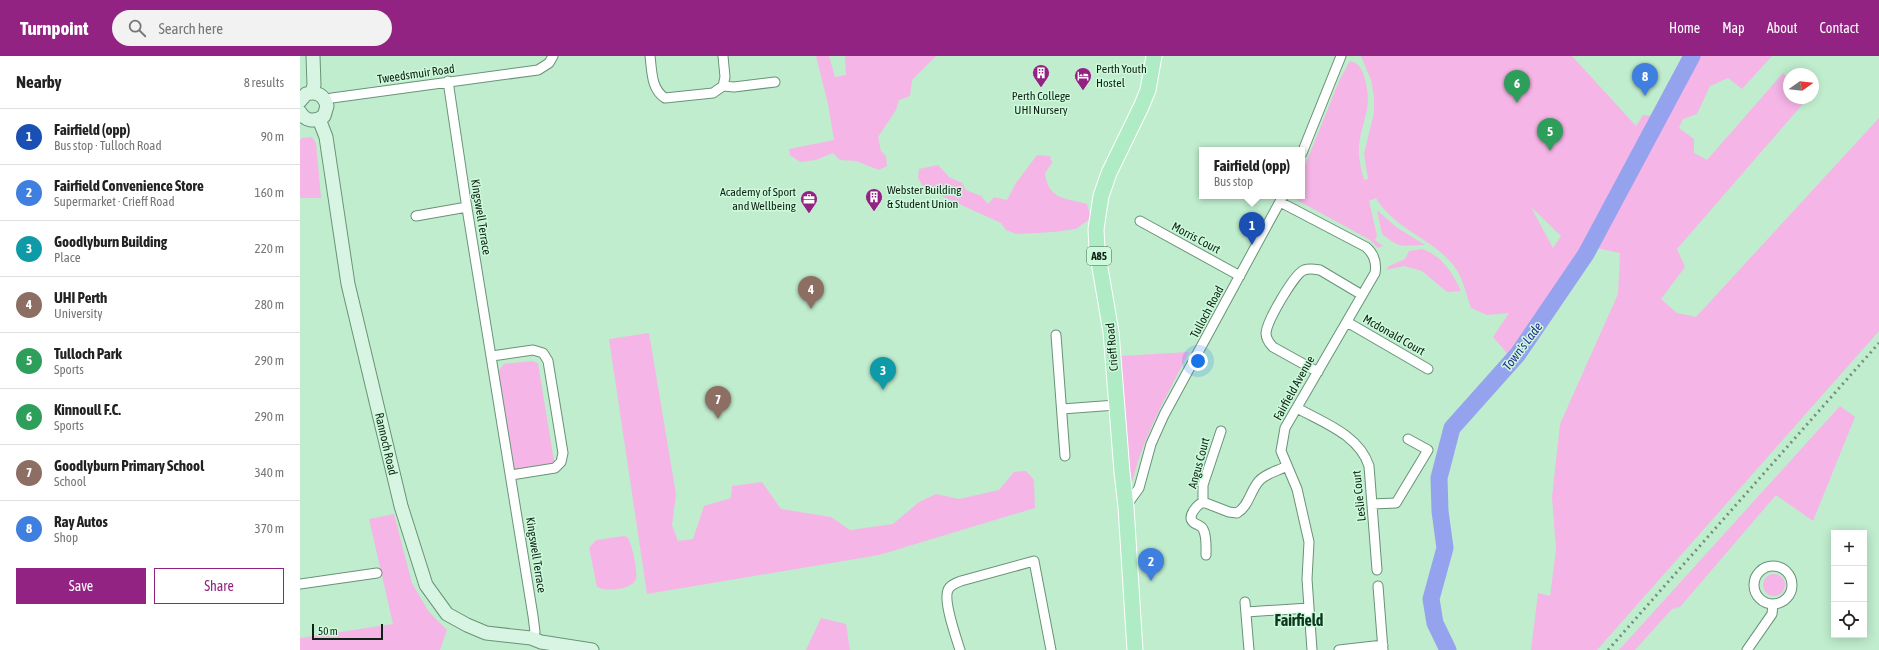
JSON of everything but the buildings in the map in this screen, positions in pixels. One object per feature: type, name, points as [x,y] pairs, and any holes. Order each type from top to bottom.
[{"type":"main road","name":"Crieff Road","points":[[1135,650],[1126,507],[1109,310],[1097,250],[1097,215],[1101,196],[1109,173],[1146,96],[1154,56]]},
{"type":"street","points":[[312,92],[314,84],[314,56]]},
{"type":"street","name":"Tweedsmuir Road","points":[[326,100],[448,81],[538,70],[550,63],[552,56]]},
{"type":"street","points":[[650,56],[654,85],[658,93],[665,98],[713,92],[723,86],[734,88],[775,82]]},
{"type":"street","points":[[723,56],[725,77],[723,86]]},
{"type":"street","points":[[1304,147],[1341,56]]},
{"type":"street","name":"Kingswell Terrace","points":[[448,81],[533,616],[535,632],[531,638]]},
{"type":"street","points":[[300,101],[306,94],[312,92],[320,94],[326,100],[326,111],[319,119],[311,121],[300,114]]},
{"type":"street","name":"Rannoch Road","points":[[319,119],[326,137],[348,284],[401,506],[426,585],[447,614],[467,625],[486,632],[531,638],[541,642],[592,650]]},
{"type":"street","name":"Tulloch Road","points":[[1126,507],[1139,488],[1151,444],[1164,415],[1282,199]]},
{"type":"street","name":"Fairfield Avenue","points":[[1282,199],[1366,247],[1372,252],[1375,260],[1375,273],[1285,428],[1281,451],[1297,489],[1309,542],[1307,579],[1312,650]]},
{"type":"street","points":[[416,216],[467,207]]},
{"type":"street","name":"Morris Court","points":[[1140,221],[1240,276]]},
{"type":"street","points":[[1318,372],[1273,347],[1268,342],[1266,334],[1268,325],[1281,302],[1298,274],[1312,268],[1320,270],[1362,295]]},
{"type":"street","name":"Mcdonald Court","points":[[1347,322],[1428,369]]},
{"type":"street","points":[[1056,335],[1065,456]]},
{"type":"street","points":[[492,356],[533,350],[543,353],[548,361],[563,453],[561,462],[555,468],[511,475]]},
{"type":"street","points":[[1062,409],[1116,405]]},
{"type":"street","name":"Leslie Court","points":[[1297,408],[1347,436],[1361,449],[1368,466],[1377,570]]},
{"type":"street","name":"Angus Court","points":[[1203,502],[1203,485],[1220,431]]},
{"type":"street","points":[[1372,504],[1396,503],[1428,450],[1408,439]]},
{"type":"street","name":"Angus Court","points":[[1203,502],[1229,512],[1237,513],[1244,507],[1254,488],[1261,480],[1287,466]]},
{"type":"street","name":"Angus Court","points":[[1203,502],[1194,509],[1192,518],[1194,523],[1201,526],[1204,530],[1206,554]]},
{"type":"street","points":[[960,650],[949,609],[947,595],[948,589],[952,585],[961,581],[1034,561],[1051,650]]},
{"type":"street","points":[[1774,566],[1786,571],[1792,580],[1792,586],[1791,591],[1785,599],[1773,604],[1760,598],[1755,589],[1754,582],[1760,571],[1774,566]]},
{"type":"street","points":[[300,584],[377,573]]},
{"type":"street","points":[[1339,650],[1383,648],[1378,586]]},
{"type":"street","points":[[1747,650],[1772,614],[1773,604]]},
{"type":"street","points":[[1249,650],[1245,607],[1309,608]]},
{"type":"shaded area","points":[[816,56],[829,56],[835,77],[846,75],[845,56],[936,56],[912,80],[910,96],[899,100],[896,110],[878,137],[881,151],[886,156],[887,166],[879,170],[856,161],[840,160],[833,153],[816,160],[800,162],[790,155],[789,149],[834,140],[828,104]]},
{"type":"shaded area","points":[[1361,56],[1572,56],[1636,126],[1643,115],[1654,116],[1686,56],[1772,56],[1742,89],[1728,78],[1710,86],[1697,114],[1683,119],[1679,128],[1694,139],[1694,153],[1707,160],[1783,73],[1783,104],[1803,104],[1677,249],[1685,267],[1661,299],[1677,313],[1696,317],[1879,118],[1879,331],[1597,650],[1531,650],[1538,593],[1550,596],[1556,550],[1552,497],[1560,424],[1618,294],[1620,253],[1587,246],[1518,366],[1493,337],[1509,313],[1487,315],[1471,308],[1462,281],[1454,266],[1435,248],[1393,218],[1376,198],[1366,202],[1369,201],[1377,236],[1375,240],[1383,246],[1378,248],[1370,240],[1297,200],[1305,199],[1305,166],[1339,81],[1350,61],[1356,63],[1361,68],[1367,87],[1368,105],[1359,146],[1360,163],[1364,180],[1368,179],[1364,154],[1374,113],[1374,97],[1371,80]],"holes":[[[1531,207],[1561,236],[1553,248]]]},
{"type":"shaded area","points":[[312,137],[316,143],[321,198],[300,198],[300,140],[302,138]]},
{"type":"shaded area","points":[[1037,155],[1050,156],[1052,163],[1045,173],[1047,182],[1054,193],[1065,199],[1087,204],[1091,218],[1076,229],[1016,234],[1006,230],[1001,223],[935,193],[923,186],[918,178],[919,169],[938,165],[949,177],[962,183],[966,190],[981,196],[988,204],[994,197],[1007,200],[1016,183]]},
{"type":"shaded area","points":[[1377,210],[1396,227],[1425,245],[1398,245],[1382,234]]},
{"type":"shaded area","points":[[1422,249],[1441,260],[1454,277],[1461,291],[1447,292],[1422,271],[1404,266],[1386,270],[1389,266],[1405,259],[1409,251]]},
{"type":"shaded area","points":[[649,333],[676,494],[672,525],[678,541],[693,539],[704,506],[731,498],[732,486],[762,482],[781,509],[831,517],[850,530],[893,524],[919,502],[936,494],[959,499],[999,490],[1014,472],[1026,471],[1034,480],[1035,508],[879,555],[647,594],[609,339]]},
{"type":"shaded area","points":[[1189,352],[1148,435],[1135,470],[1131,488],[1119,356]]},
{"type":"shaded area","points":[[532,361],[538,363],[554,461],[551,466],[515,471],[498,375],[499,370],[504,364]]},
{"type":"shaded area","points":[[1840,406],[1855,417],[1813,521],[1776,495],[1680,607],[1672,609],[1635,650],[1619,650]]},
{"type":"shaded area","points":[[394,514],[412,583],[429,612],[447,630],[440,650],[300,650],[300,638],[393,624],[369,519]]},
{"type":"shaded area","points":[[624,536],[629,540],[633,551],[636,579],[634,583],[624,588],[612,590],[601,589],[597,587],[589,548],[596,540]]},
{"type":"shaded area","points":[[1774,574],[1782,577],[1785,585],[1782,593],[1774,596],[1766,593],[1763,585],[1766,577]]},
{"type":"shaded area","points":[[821,618],[846,624],[850,650],[806,650]]},
{"type":"waterway","name":"Town's Lade","points":[[1448,650],[1435,623],[1431,599],[1445,548],[1440,511],[1439,478],[1452,428],[1518,354],[1586,254],[1692,56]]},
{"type":"railway","points":[[1608,650],[1879,343]]},
{"type":"place","name":"Perth College UHI Nursery","points":[[1041,88]]},
{"type":"place","name":"Perth Youth Hostel","points":[[1083,91]]},
{"type":"place","name":"Ray Autos","points":[[1645,96]]},
{"type":"place","name":"Kinnoull F.C.","points":[[1517,103]]},
{"type":"place","name":"Tulloch Park","points":[[1550,151]]},
{"type":"place","name":"Webster Building & Student Union","points":[[874,212]]},
{"type":"place","name":"Academy of Sport and Wellbeing","points":[[809,214]]},
{"type":"place","name":"Fairfield (opp)","points":[[1252,245]]},
{"type":"place","name":"UHI Perth","points":[[811,309]]},
{"type":"place","name":"Goodlyburn Building","points":[[883,390]]},
{"type":"place","name":"Goodlyburn Primary School","points":[[718,419]]},
{"type":"place","name":"Fairfield Convenience Store","points":[[1151,581]]},
{"type":"district","name":"Fairfield","points":[[1299,620]]}]
